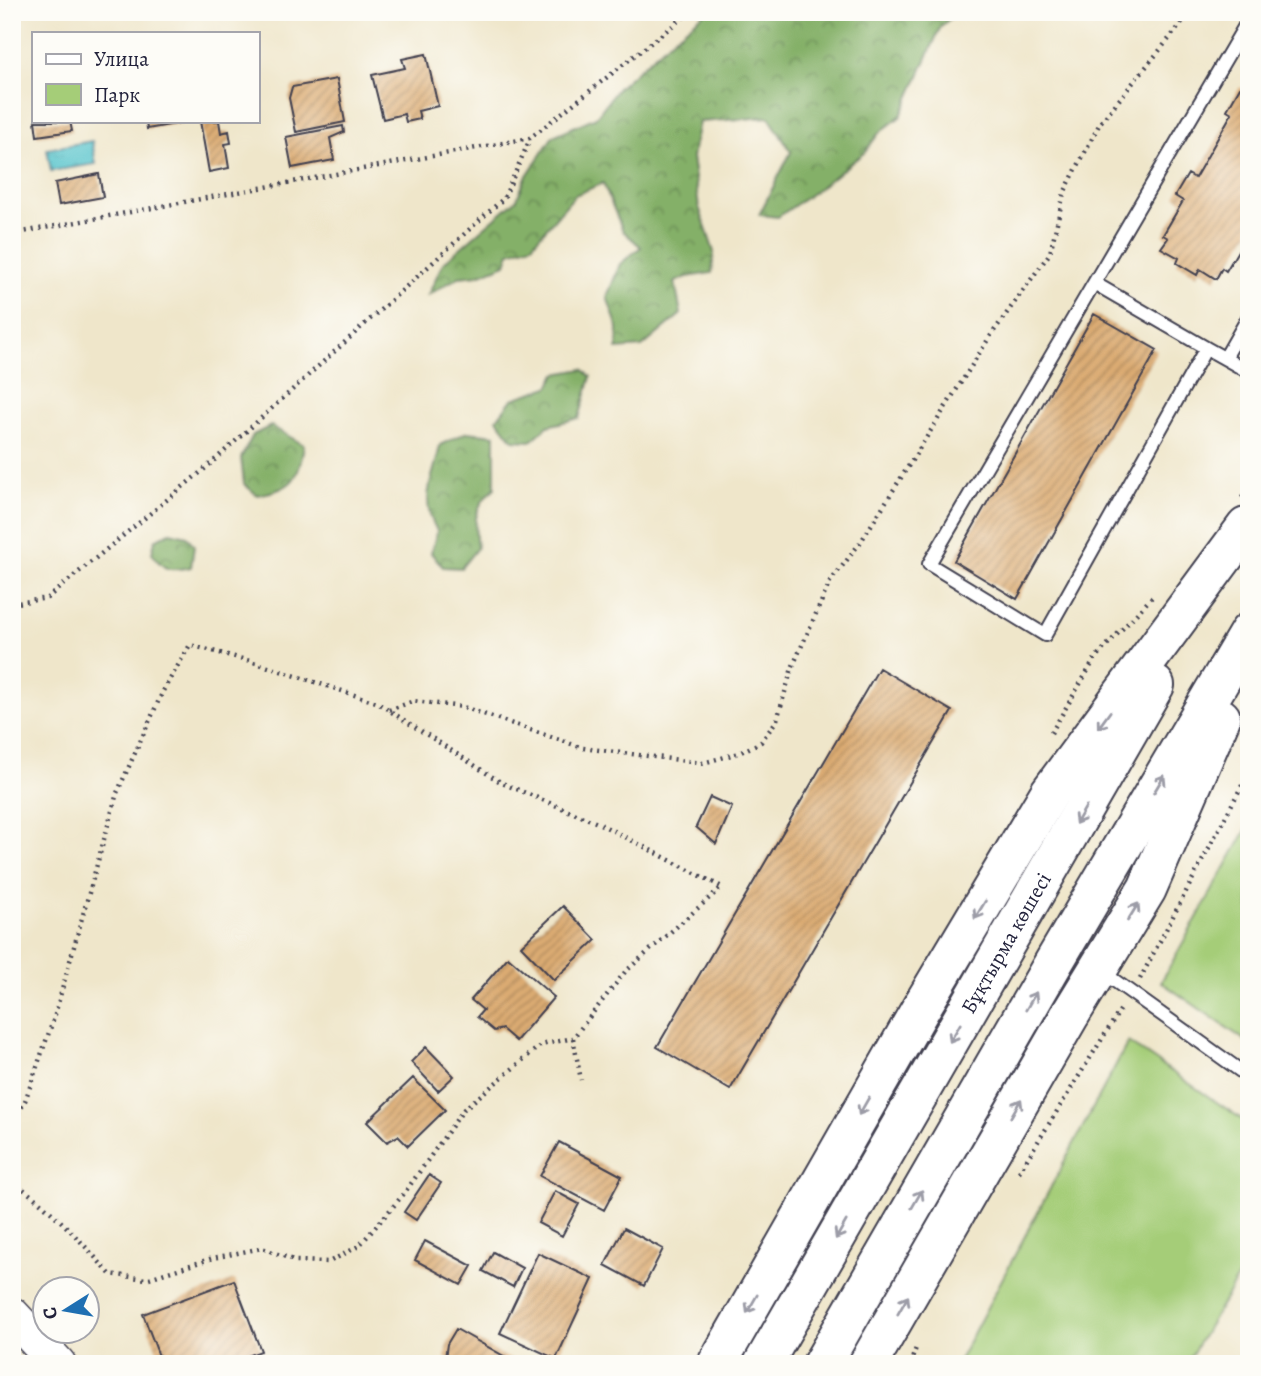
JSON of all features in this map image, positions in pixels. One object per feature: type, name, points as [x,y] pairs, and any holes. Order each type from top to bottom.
[{"type":"main road","points":[[717,1364],[921,1008],[1050,792],[1247,524]]},
{"type":"main road","name":"Бұқтырма көшесі","points":[[763,1364],[1247,524]]},
{"type":"main road","points":[[822,1364],[1054,962],[1249,632]]},
{"type":"main road","points":[[869,1364],[1098,968],[1147,889],[1249,652]]},
{"type":"main road","points":[[12,1315],[58,1364]]},
{"type":"lane","points":[[1206,348],[1045,635],[929,564],[1249,19]]},
{"type":"lane","points":[[1094,283],[1249,372]]},
{"type":"lane","points":[[1225,358],[1249,316]]},
{"type":"lane","points":[[1098,968],[1249,1077]]},
{"type":"path","points":[[12,234],[530,138],[690,12]]},
{"type":"path","points":[[388,710],[414,701],[463,707],[583,748],[703,763],[740,753],[761,742],[777,720],[792,668],[830,582],[860,543],[989,338],[1050,253],[1064,193],[1100,123],[1182,23],[1186,12]]},
{"type":"path","points":[[12,604],[47,598],[207,467],[504,198],[530,138]]},
{"type":"path","points":[[12,1126],[25,1101],[54,1018],[117,793],[163,691],[190,645],[250,660],[376,702],[502,783],[600,824],[722,887],[625,972],[573,1038],[541,1045],[464,1109],[403,1195],[359,1246],[329,1262],[296,1261],[261,1248],[213,1258],[146,1279],[110,1274],[68,1227],[30,1193],[12,1181]]},
{"type":"path","points":[[1144,973],[1249,772]]},
{"type":"path","points":[[1017,1175],[1104,1034]]},
{"type":"path","points":[[573,1038],[582,1080]]},
{"type":"green space","points":[[706,12],[958,12],[941,26],[901,116],[879,133],[865,152],[778,217],[759,215],[791,152],[769,117],[699,122],[692,157],[699,207],[714,252],[712,273],[675,282],[681,314],[642,347],[617,349],[618,328],[607,297],[620,264],[641,247],[623,231],[603,183],[575,195],[532,245],[510,252],[506,264],[478,275],[459,277],[428,295],[443,263],[517,199],[526,177],[553,136],[596,117],[618,88]]},
{"type":"green space","points":[[583,369],[591,377],[579,418],[548,426],[531,441],[513,440],[497,419],[512,399],[549,387],[556,374]]},
{"type":"green space","points":[[271,426],[304,445],[302,457],[296,475],[287,486],[257,495],[244,484],[241,458],[253,435]]},
{"type":"green space","points":[[467,432],[495,435],[495,488],[479,508],[475,530],[477,548],[461,568],[443,567],[431,553],[437,531],[431,519],[429,488],[440,445]]},
{"type":"green space","points":[[170,532],[187,536],[194,546],[191,567],[168,569],[160,564],[152,553],[155,540]]},
{"type":"green space","points":[[1249,825],[1249,1043],[1161,982]]},
{"type":"green space","points":[[1128,1042],[1249,1124],[1249,1259],[1186,1364],[957,1364]]},
{"type":"water","points":[[92,141],[96,164],[51,171],[47,149]]},
{"type":"building","points":[[426,54],[438,106],[418,111],[420,119],[406,122],[404,114],[383,119],[372,75],[405,68],[402,59]]},
{"type":"building","points":[[337,79],[345,122],[296,132],[289,98],[292,87]]},
{"type":"building","points":[[1249,86],[1249,232],[1226,271],[1222,268],[1216,279],[1200,269],[1197,275],[1177,263],[1179,258],[1161,248],[1168,238],[1163,235],[1183,201],[1175,196],[1188,174],[1195,178],[1232,113],[1227,110],[1240,87],[1246,90]]},
{"type":"building","points":[[35,122],[70,122],[72,131],[37,136]]},
{"type":"building","points":[[146,122],[187,122],[147,129]]},
{"type":"building","points":[[200,122],[219,122],[221,133],[229,131],[231,143],[225,144],[229,168],[209,172]]},
{"type":"building","points":[[343,126],[344,132],[330,138],[334,160],[292,168],[286,137]]},
{"type":"building","points":[[99,174],[103,197],[59,205],[55,183]]},
{"type":"building","points":[[1094,314],[1157,350],[1017,599],[954,561]]},
{"type":"building","points":[[879,668],[952,711],[730,1090],[657,1047]]},
{"type":"building","points":[[710,797],[732,807],[716,844],[696,827]]},
{"type":"building","points":[[563,906],[596,940],[554,980],[521,946]]},
{"type":"building","points":[[508,957],[554,997],[516,1041],[502,1029],[494,1031],[477,1017],[483,1010],[471,1000]]},
{"type":"building","points":[[426,1047],[454,1076],[438,1091],[411,1062]]},
{"type":"building","points":[[413,1078],[445,1110],[408,1146],[398,1136],[387,1142],[367,1122]]},
{"type":"building","points":[[559,1142],[622,1176],[604,1210],[540,1176]]},
{"type":"building","points":[[429,1175],[441,1183],[416,1220],[404,1212]]},
{"type":"building","points":[[555,1191],[579,1204],[562,1236],[538,1223]]},
{"type":"building","points":[[624,1228],[663,1249],[644,1286],[605,1265]]},
{"type":"building","points":[[425,1241],[472,1266],[461,1285],[415,1260]]},
{"type":"building","points":[[493,1252],[522,1268],[513,1287],[483,1271]]},
{"type":"building","points":[[538,1253],[593,1279],[556,1359],[500,1333]]},
{"type":"building","points":[[234,1280],[261,1351],[227,1364],[162,1364],[143,1314]]},
{"type":"building","points":[[456,1329],[519,1364],[454,1364],[445,1358],[447,1344]]}]
